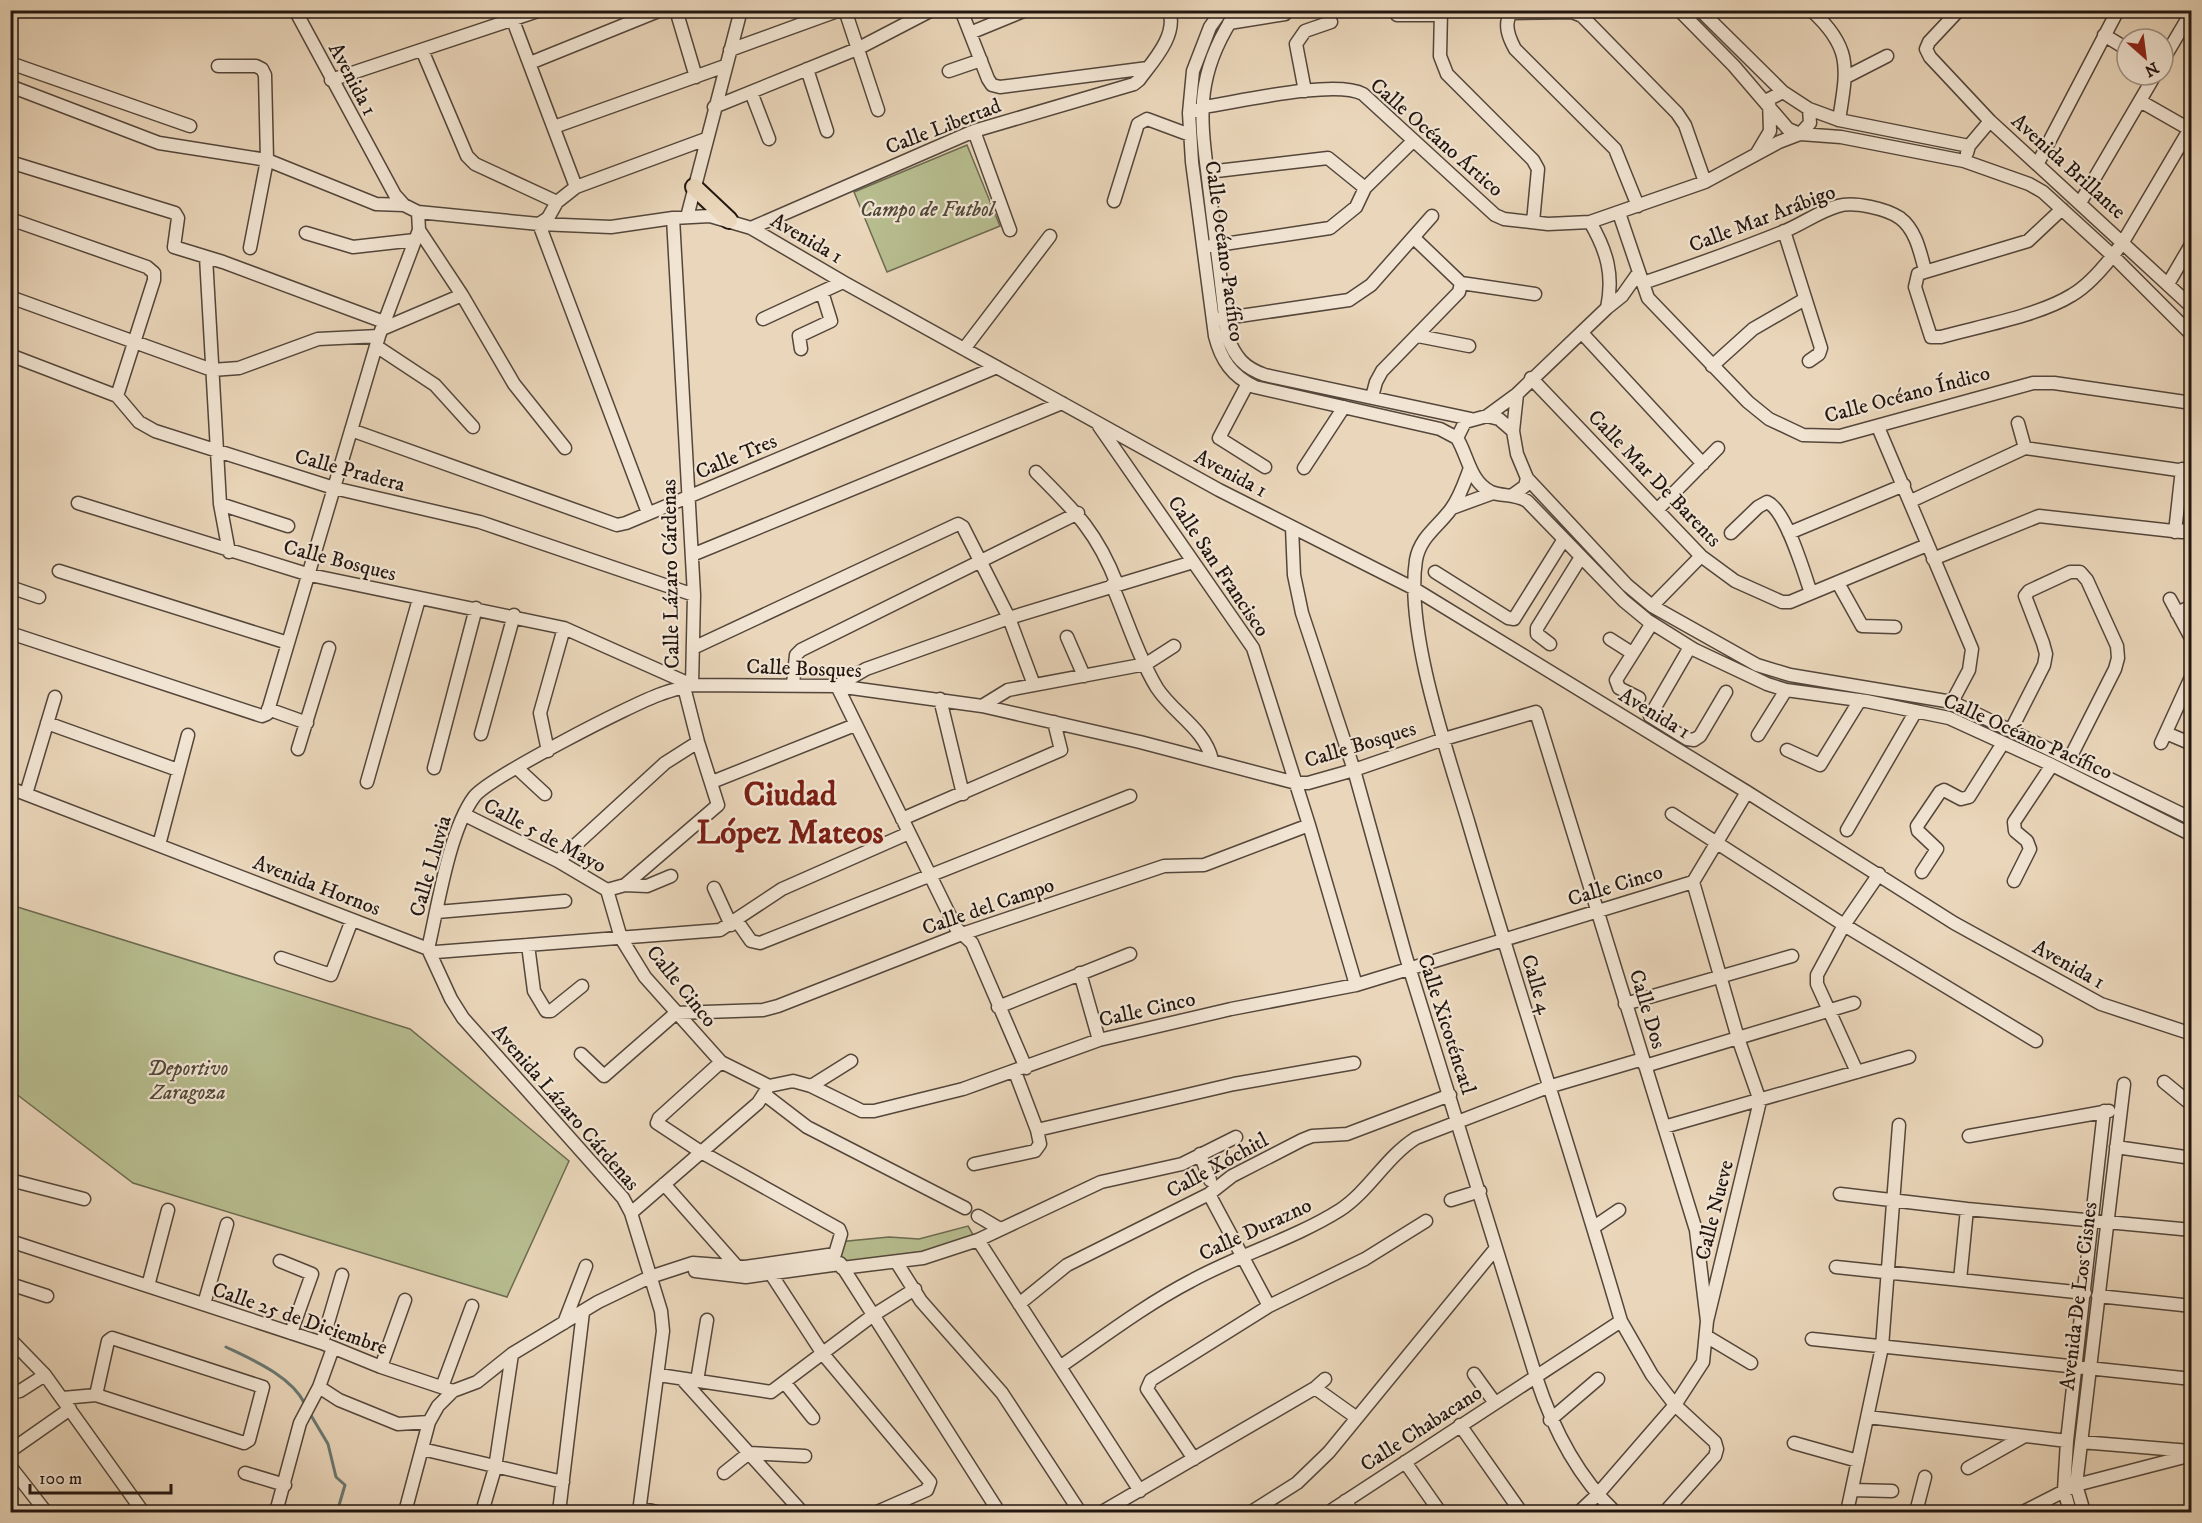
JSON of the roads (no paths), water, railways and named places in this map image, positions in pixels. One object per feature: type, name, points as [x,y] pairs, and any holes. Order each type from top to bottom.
[{"type":"main road","points":[[694,187],[729,220]]},
{"type":"street","name":"Avenida 1","points":[[295,10],[395,195],[404,205],[418,212],[539,224],[611,227],[673,218],[710,216],[751,228],[843,282],[1097,423],[1292,527],[1413,588],[1747,792],[1954,923],[2101,1004],[2192,1034]]},
{"type":"street","points":[[331,80],[422,50],[511,16],[541,10]]},
{"type":"street","points":[[530,63],[661,10]]},
{"type":"street","points":[[676,10],[696,77]]},
{"type":"street","points":[[687,217],[741,10]]},
{"type":"street","points":[[730,50],[840,10]]},
{"type":"street","points":[[845,10],[878,110]]},
{"type":"street","points":[[961,10],[992,85],[999,87],[1148,68]]},
{"type":"street","points":[[970,33],[1026,10]]},
{"type":"street","name":"Calle Libertad","points":[[751,228],[975,131],[1134,84],[1148,68],[1169,35],[1172,25],[1168,10]]},
{"type":"street","name":"Calle Océano Pacífico","points":[[1222,10],[1206,35],[1193,70],[1189,113],[1190,135],[1210,246],[1219,319],[1219,351],[1225,363],[1248,383],[1440,429],[1457,438]]},
{"type":"street","name":"Calle Océano Pacífico","points":[[1210,246],[1204,88],[1214,52],[1238,10]]},
{"type":"street","points":[[1678,10],[1734,66],[1779,121],[1788,129],[1800,134],[1841,137],[1964,161],[1969,146],[1990,121]]},
{"type":"street","points":[[1700,10],[1782,92],[1809,109],[1839,120],[1969,146]]},
{"type":"street","points":[[1811,10],[1831,32],[1842,52],[1846,77],[1839,120]]},
{"type":"street","name":"Avenida Brillante","points":[[1959,10],[1929,42],[1926,49],[1930,57],[1990,121],[2192,307]]},
{"type":"street","points":[[2038,163],[2118,10]]},
{"type":"street","points":[[2175,44],[2188,26],[2192,11]]},
{"type":"street","points":[[714,107],[858,51],[925,12]]},
{"type":"street","points":[[1638,206],[1615,149],[1515,49],[1508,36],[1508,18],[1511,13],[1572,12],[1582,16],[1677,113],[1685,125],[1705,182]]},
{"type":"street","points":[[1397,15],[1441,13],[1440,56],[1447,74],[1533,160],[1538,169],[1533,222]]},
{"type":"street","points":[[1229,23],[1285,14]]},
{"type":"street","points":[[511,16],[576,187]]},
{"type":"street","points":[[1305,91],[1296,44],[1305,31],[1331,22]]},
{"type":"street","points":[[2104,35],[2115,42]]},
{"type":"street","points":[[422,50],[467,156],[474,164],[557,202]]},
{"type":"street","points":[[1846,77],[1887,56]]},
{"type":"street","points":[[949,71],[981,60]]},
{"type":"street","points":[[10,63],[190,126]]},
{"type":"street","points":[[218,66],[256,66],[262,69],[265,75],[267,160],[250,248]]},
{"type":"street","points":[[554,128],[725,66]]},
{"type":"street","points":[[807,69],[827,131]]},
{"type":"street","points":[[10,86],[167,146],[267,160],[376,204],[404,205]]},
{"type":"street","points":[[2080,202],[2148,87]]},
{"type":"street","name":"Calle Océano Ártico","points":[[1189,113],[1203,107],[1305,91],[1354,89],[1363,94],[1495,214],[1504,219],[1533,222],[1590,222],[1619,213],[1705,182],[1800,134]]},
{"type":"street","points":[[752,92],[769,139]]},
{"type":"street","points":[[1769,106],[1772,95],[1782,92]]},
{"type":"street","points":[[2062,209],[2028,241],[1925,270],[1918,274],[1915,287],[1926,328],[1931,337],[1941,337],[2051,305],[2074,294],[2113,256],[2190,127],[2140,101]]},
{"type":"street","name":"Calle Océano Ártico","points":[[1754,156],[1770,131],[1769,106]]},
{"type":"street","points":[[1800,134],[1810,123],[1809,109]]},
{"type":"street","points":[[1114,201],[1138,124],[1147,119],[1190,135]]},
{"type":"street","points":[[975,131],[1010,230]]},
{"type":"street","points":[[648,513],[539,224],[548,218],[557,202],[576,187],[706,139]]},
{"type":"street","points":[[1210,246],[1330,228],[1356,207],[1365,188],[1413,141]]},
{"type":"street","points":[[1208,172],[1329,158],[1365,188]]},
{"type":"street","name":"Avenida Brillante","points":[[1964,161],[2029,184],[2062,209],[2113,256],[2192,336]]},
{"type":"street","points":[[10,162],[177,215],[174,247],[206,257],[380,333],[435,385],[473,427]]},
{"type":"street","name":"Calle Mar Arábigo","points":[[1641,278],[1784,231],[1839,206],[1850,205],[1887,212],[1899,217],[1909,226],[1925,270]]},
{"type":"street","points":[[266,712],[310,574],[333,488],[380,333],[417,235],[418,212]]},
{"type":"street","name":"Calle Océano Índico","points":[[1619,213],[1648,298],[1748,402],[1786,429],[1823,438],[1878,427],[2032,383],[2054,383],[2187,401]]},
{"type":"street","points":[[1219,319],[1349,300],[1371,285],[1432,216]]},
{"type":"street","name":"Calle Lázaro Cárdenas","points":[[475,796],[548,751],[660,694],[688,686],[693,648],[694,595],[673,218]]},
{"type":"street","points":[[10,219],[147,267],[154,273],[154,280],[117,396]]},
{"type":"street","points":[[1590,222],[1609,260],[1616,294]]},
{"type":"street","points":[[1784,231],[1821,348],[1819,354],[1809,361]]},
{"type":"street","points":[[306,233],[354,247],[417,235]]},
{"type":"street","points":[[417,235],[462,295],[514,384],[565,448]]},
{"type":"street","points":[[964,349],[1050,236]]},
{"type":"street","points":[[1414,237],[1461,283],[1535,294]]},
{"type":"street","points":[[2168,284],[2192,243]]},
{"type":"street","points":[[206,257],[220,504],[229,552]]},
{"type":"street","points":[[1487,416],[1517,394],[1531,378],[1582,333],[1607,308],[1616,294],[1641,278]]},
{"type":"street","points":[[764,319],[843,282]]},
{"type":"street","points":[[1372,397],[1382,371],[1459,292],[1461,283]]},
{"type":"street","points":[[801,349],[799,336],[831,321],[822,292]]},
{"type":"street","points":[[1616,294],[1648,298]]},
{"type":"street","points":[[10,297],[134,344],[212,370],[239,368],[318,339],[380,333],[462,295]]},
{"type":"street","points":[[1712,366],[1753,329],[1806,299]]},
{"type":"street","name":"Calle Océano Pacífico","points":[[1219,319],[1232,350],[1239,361],[1252,371],[1471,419]]},
{"type":"street","points":[[1582,333],[1703,464]]},
{"type":"street","points":[[1418,336],[1469,346]]},
{"type":"street","name":"Calle Pradera","points":[[10,355],[117,396],[139,422],[155,431],[333,488],[480,522],[694,595]]},
{"type":"street","name":"Calle Tres","points":[[351,430],[605,522],[626,523],[997,367]]},
{"type":"street","name":"Calle Mar De Barents","points":[[1531,378],[1701,556],[1735,581],[1786,604],[1927,545]]},
{"type":"street","points":[[1248,383],[1219,438],[1265,467]]},
{"type":"street","points":[[1304,468],[1338,405],[1335,390]]},
{"type":"street","points":[[1513,431],[1499,419],[1487,416],[1471,419],[1460,427],[1457,438],[1470,468],[1479,483],[1493,493],[1514,494],[1525,486],[1527,478],[1517,454],[1513,431],[1517,394]]},
{"type":"street","points":[[692,555],[1062,403]]},
{"type":"street","name":"Calle San Francisco","points":[[1097,423],[1253,648],[1309,825],[1356,985]]},
{"type":"street","points":[[2018,423],[2025,448]]},
{"type":"street","points":[[1878,427],[1972,649],[1969,670],[1952,702]]},
{"type":"street","points":[[1657,510],[1718,448]]},
{"type":"street","points":[[1911,501],[2025,448],[2187,471],[2175,532]]},
{"type":"street","name":"Calle 4","points":[[1470,468],[1452,508],[1421,543],[1413,588],[1422,651],[1444,739],[1503,940],[1548,1088],[1594,1227],[1621,1321],[1652,1375],[1675,1405],[1714,1442],[1717,1449],[1715,1456],[1665,1512]]},
{"type":"street","points":[[1036,472],[1078,513],[1105,553],[1115,585],[1156,687],[1175,710],[1205,739],[1212,760]]},
{"type":"street","name":"Calle Océano Pacífico","points":[[1527,478],[1627,585],[1652,606],[1757,664],[1790,675],[1952,702],[2192,819]]},
{"type":"street","points":[[1789,533],[1904,485]]},
{"type":"street","name":"Calle 4","points":[[1452,508],[1493,493]]},
{"type":"street","name":"Calle Océano Pacífico","points":[[1514,494],[1527,501],[1624,601],[1652,623],[1690,647],[1753,678],[1786,690],[1860,700],[1949,718],[2052,765],[2192,835]]},
{"type":"street","points":[[1731,533],[1758,507],[1767,502],[1773,505],[1789,533],[1811,593]]},
{"type":"street","name":"Calle Bosques","points":[[78,503],[229,552],[310,574],[419,599],[514,615],[564,628],[688,686],[793,684],[837,686],[940,699],[1054,722],[1296,783],[1308,783],[1354,770],[1444,739],[1536,712]]},
{"type":"street","points":[[220,504],[288,526]]},
{"type":"street","points":[[793,684],[794,663],[796,655],[801,650],[1078,513]]},
{"type":"street","points":[[1933,559],[2039,516],[2175,532],[2182,532],[2192,526]]},
{"type":"street","points":[[693,648],[952,524],[963,527],[982,562],[1009,618],[1034,685]]},
{"type":"street","name":"Calle Xicoténcatl","points":[[1292,527],[1294,575],[1302,614],[1354,770],[1409,968],[1550,1420],[1597,1495],[1615,1512]]},
{"type":"street","points":[[1435,572],[1508,618],[1514,619],[1564,539]]},
{"type":"street","points":[[1652,606],[1701,556]]},
{"type":"street","points":[[1550,644],[1540,638],[1537,628],[1581,557]]},
{"type":"street","points":[[974,1164],[1035,1151],[1040,1144],[1020,1070],[972,943],[956,928],[837,686],[866,669],[1009,618],[1193,562]]},
{"type":"street","points":[[59,571],[288,644]]},
{"type":"street","points":[[2011,730],[2044,665],[2046,654],[2025,596],[2029,591],[2070,572],[2080,572],[2087,580],[2117,646],[2118,658],[2070,758]]},
{"type":"street","points":[[1838,582],[1862,626],[1895,627]]},
{"type":"street","points":[[11,590],[39,597]]},
{"type":"street","points":[[367,782],[419,599]]},
{"type":"street","points":[[2170,599],[2192,640]]},
{"type":"street","points":[[2177,613],[2192,606]]},
{"type":"street","points":[[434,768],[476,608]]},
{"type":"street","points":[[481,734],[514,615]]},
{"type":"street","points":[[1639,698],[1616,684],[1632,653],[1652,623]]},
{"type":"street","points":[[548,751],[540,713],[564,628]]},
{"type":"street","points":[[10,633],[307,723]]},
{"type":"street","points":[[1067,637],[1084,675]]},
{"type":"street","points":[[1610,639],[1632,653]]},
{"type":"street","points":[[982,706],[1008,690],[1146,664],[1174,646]]},
{"type":"street","points":[[1690,647],[1650,716],[1694,740],[1700,736],[1726,692]]},
{"type":"street","points":[[298,749],[329,648]]},
{"type":"street","points":[[1753,678],[1757,664]]},
{"type":"street","points":[[2192,675],[2164,738],[2192,744]]},
{"type":"street","points":[[625,885],[718,805],[698,742],[688,686]]},
{"type":"street","points":[[1758,735],[1786,690]]},
{"type":"street","points":[[26,794],[55,697]]},
{"type":"street","points":[[940,699],[963,794]]},
{"type":"street","points":[[1787,750],[1820,765],[1860,700]]},
{"type":"street","points":[[1846,830],[1916,711]]},
{"type":"street","name":"Calle Dos","points":[[1536,712],[1696,1230],[1707,1321]]},
{"type":"street","points":[[902,819],[1061,750],[1054,722]]},
{"type":"street","points":[[47,723],[178,770]]},
{"type":"street","points":[[712,782],[855,725]]},
{"type":"street","points":[[159,845],[188,735]]},
{"type":"street","points":[[558,861],[665,763],[698,742]]},
{"type":"street","points":[[1922,872],[1937,849],[1918,831],[1917,826],[1940,792],[1944,790],[1961,799],[1969,797],[2003,743]]},
{"type":"street","points":[[2014,881],[2030,849],[2027,841],[2015,831],[2014,822],[2052,765]]},
{"type":"street","points":[[517,768],[545,794]]},
{"type":"street","name":"Avenida Hornos","points":[[10,789],[436,952],[720,930],[734,923]]},
{"type":"street","name":"Calle Cinco","points":[[607,890],[621,938],[645,977],[721,1062],[766,1090],[793,1081],[811,1086],[862,1111],[874,1111],[953,1092],[1099,1040],[1231,1009],[1356,985],[1693,882],[1747,792]]},
{"type":"street","points":[[2138,808],[2145,795]]},
{"type":"street","name":"Calle Lluvia","points":[[428,949],[457,833],[475,796]]},
{"type":"street","points":[[714,888],[734,923],[751,941],[760,943],[930,873],[1130,796]]},
{"type":"street","points":[[1672,814],[1844,925],[2036,1041]]},
{"type":"street","name":"Calle 5 de Mayo","points":[[465,815],[558,861],[607,890]]},
{"type":"street","name":"Calle del Campo","points":[[676,1013],[763,1010],[778,1006],[962,934],[1164,866],[1204,866],[1309,825]]},
{"type":"street","points":[[734,923],[782,890],[909,833]]},
{"type":"street","points":[[1857,1071],[1818,984],[1817,975],[1844,925],[1879,874]]},
{"type":"street","points":[[607,890],[625,885],[647,886],[671,876]]},
{"type":"street","points":[[1693,882],[1719,976],[1760,1101]]},
{"type":"street","points":[[437,912],[564,901]]},
{"type":"street","points":[[281,958],[331,975],[352,920]]},
{"type":"street","points":[[528,945],[531,981],[546,1011],[551,1011],[582,986]]},
{"type":"street","name":"Avenida Lázaro Cárdenas","points":[[428,949],[451,999],[464,1018],[623,1198],[631,1213],[663,1321],[658,1375],[639,1510]]},
{"type":"street","points":[[998,1007],[1130,954]]},
{"type":"street","points":[[1626,1004],[1792,956]]},
{"type":"street","points":[[1080,973],[1099,1040]]},
{"type":"street","name":"Calle Durazno","points":[[1061,1366],[1127,1320],[1192,1280],[1244,1258],[1340,1210],[1403,1146],[1458,1121],[1548,1088],[1738,1038],[1854,1003]]},
{"type":"street","points":[[581,1054],[604,1076],[676,1013]]},
{"type":"street","points":[[1664,1128],[1909,1057]]},
{"type":"street","points":[[811,1086],[851,1061]]},
{"type":"street","points":[[721,1062],[658,1118],[657,1124],[700,1152],[839,1229],[841,1234],[839,1262],[999,1512]]},
{"type":"street","points":[[1036,1130],[1234,1084],[1354,1063]]},
{"type":"street","points":[[2164,1082],[2192,1105]]},
{"type":"street","name":"Avenida De Los Cisnes","points":[[2070,1512],[2064,1490],[2067,1442],[2098,1296],[2124,1084]]},
{"type":"street","points":[[631,1213],[758,1103],[766,1090],[807,1127],[965,1208]]},
{"type":"street","name":"Calle Xóchitl","points":[[1019,1304],[1067,1265],[1209,1194],[1232,1176],[1302,1140],[1347,1134],[1450,1095]]},
{"type":"street","name":"Calle Nueve","points":[[1579,1512],[1597,1495],[1675,1405],[1703,1362],[1707,1321],[1760,1101]]},
{"type":"street","points":[[1969,1136],[2121,1109]]},
{"type":"street","name":"Avenida De Los Cisnes","points":[[2084,1512],[2076,1485],[2081,1442],[2085,1293],[2104,1111]]},
{"type":"street","points":[[1847,1512],[1882,1347],[1899,1125]]},
{"type":"street","points":[[740,1272],[839,1262],[897,1263],[923,1258],[978,1240],[1101,1182],[1174,1167],[1236,1137]]},
{"type":"street","points":[[2116,1147],[2192,1158]]},
{"type":"street","points":[[1200,1154],[1210,1180]]},
{"type":"street","points":[[10,1180],[84,1199]]},
{"type":"street","points":[[664,1184],[740,1272]]},
{"type":"street","points":[[1451,1200],[1480,1191]]},
{"type":"street","points":[[1209,1194],[1269,1306]]},
{"type":"street","points":[[1840,1194],[2092,1222],[2192,1230]]},
{"type":"street","points":[[1960,1280],[1967,1209]]},
{"type":"street","points":[[148,1286],[168,1210]]},
{"type":"street","points":[[1594,1227],[1619,1210]]},
{"type":"street","points":[[978,1216],[1000,1229]]},
{"type":"street","points":[[1194,1459],[1147,1389],[1151,1380],[1269,1306],[1365,1259],[1426,1221]]},
{"type":"street","points":[[204,1304],[227,1224]]},
{"type":"street","points":[[978,1240],[1140,1491]]},
{"type":"street","name":"Calle 25 de Diciembre","points":[[10,1241],[327,1345],[381,1367],[448,1389]]},
{"type":"street","points":[[1251,1512],[1297,1483],[1329,1452],[1496,1248]]},
{"type":"street","points":[[280,1261],[312,1274],[291,1333]]},
{"type":"street","points":[[448,1389],[477,1382],[512,1354],[564,1323],[650,1277],[672,1268],[686,1267],[693,1263],[740,1272],[771,1274],[839,1262]]},
{"type":"street","points":[[897,1263],[921,1301],[1002,1393],[1080,1512]]},
{"type":"street","points":[[564,1323],[586,1266]]},
{"type":"street","points":[[1836,1267],[2085,1293]]},
{"type":"street","points":[[771,1274],[823,1354],[930,1482],[927,1490],[878,1512]]},
{"type":"street","points":[[276,1512],[305,1415],[320,1387],[342,1275]]},
{"type":"street","points":[[10,1284],[46,1296]]},
{"type":"street","points":[[658,1375],[771,1392],[872,1316],[915,1289]]},
{"type":"street","points":[[2098,1296],[2192,1306]]},
{"type":"street","points":[[381,1367],[405,1300]]},
{"type":"street","points":[[405,1512],[429,1422],[448,1389],[472,1306]]},
{"type":"street","points":[[559,1512],[583,1312]]},
{"type":"street","points":[[697,1381],[707,1320]]},
{"type":"street","name":"Calle Chabacano","points":[[1329,1512],[1621,1321]]},
{"type":"street","points":[[1706,1336],[1751,1363]]},
{"type":"street","points":[[63,1398],[96,1395],[244,1443],[249,1440],[262,1390],[260,1385],[109,1338],[96,1395]]},
{"type":"street","points":[[10,1339],[45,1375],[63,1398],[143,1512]]},
{"type":"street","points":[[1812,1339],[2192,1378]]},
{"type":"street","points":[[482,1512],[495,1468],[512,1354]]},
{"type":"street","points":[[1474,1374],[1495,1403]]},
{"type":"street","points":[[10,1393],[20,1391],[45,1375]]},
{"type":"street","points":[[682,1379],[802,1512]]},
{"type":"street","points":[[1102,1512],[1316,1388],[1325,1379]]},
{"type":"street","points":[[1550,1420],[1598,1379]]},
{"type":"street","points":[[785,1383],[813,1418]]},
{"type":"street","points":[[320,1387],[339,1400],[398,1424],[429,1422]]},
{"type":"street","points":[[1316,1388],[1357,1418]]},
{"type":"street","points":[[10,1451],[70,1409]]},
{"type":"street","points":[[1868,1417],[2067,1442]]},
{"type":"street","points":[[1460,1425],[1521,1512]]},
{"type":"street","points":[[1968,1468],[2024,1437]]},
{"type":"street","points":[[2081,1442],[2192,1453]]},
{"type":"street","points":[[1794,1443],[1858,1461]]},
{"type":"street","points":[[422,1449],[495,1468],[563,1482]]},
{"type":"street","points":[[724,1473],[749,1453],[805,1456]]},
{"type":"street","points":[[2023,1512],[2076,1485],[2192,1453]]},
{"type":"street","points":[[1405,1462],[1440,1512]]},
{"type":"street","points":[[10,1466],[46,1512]]},
{"type":"street","points":[[245,1473],[285,1485]]},
{"type":"street","points":[[1916,1512],[1925,1477]]},
{"type":"street","points":[[1852,1490],[1892,1491]]},
{"type":"street","points":[[1345,1501],[1353,1512]]},
{"type":"street","points":[[639,1510],[657,1512]]},
{"type":"waterway","points":[[226,1347],[281,1377],[291,1385],[305,1404]]},
{"type":"waterway","points":[[309,1412],[328,1444],[336,1477],[345,1485],[337,1512]]},
{"type":"district","name":"Ciudad López Mateos","points":[[790,812]]},
{"type":"park label","name":"Campo de Futbol","points":[[927,209]]},
{"type":"park label","name":"Deportivo Zaragoza","points":[[188,1080]]}]
